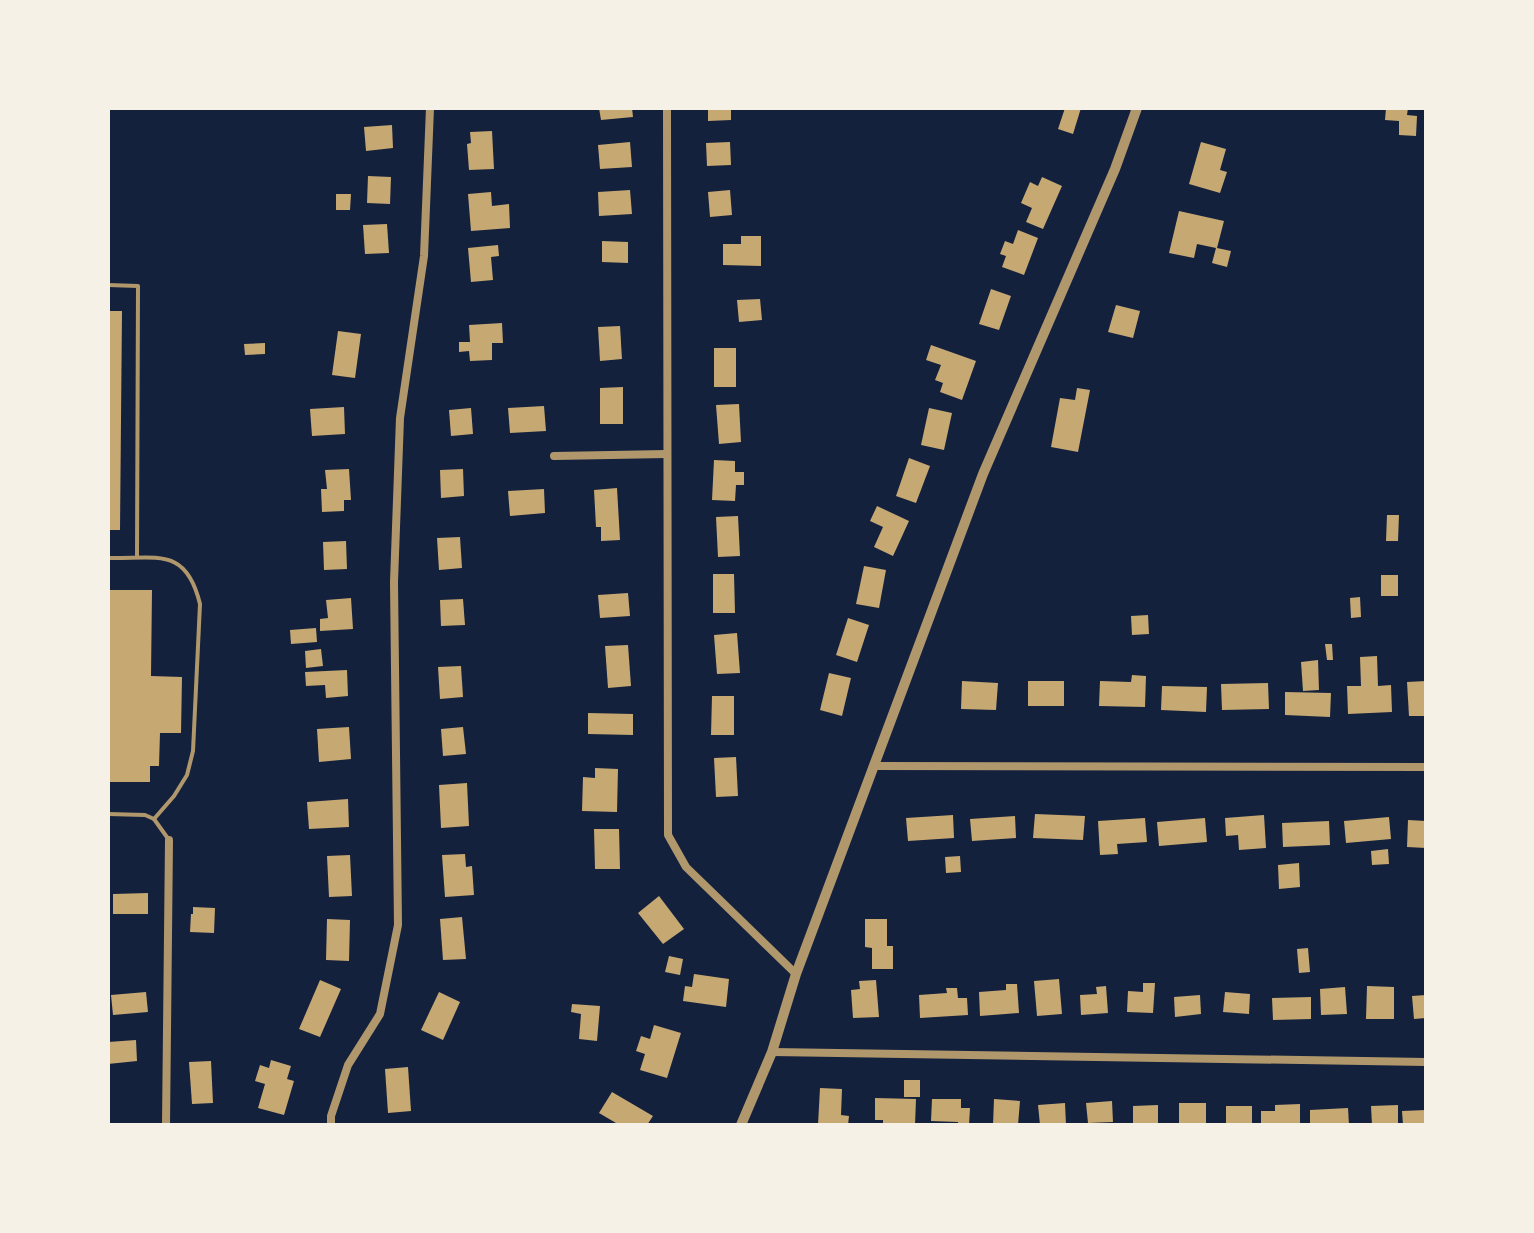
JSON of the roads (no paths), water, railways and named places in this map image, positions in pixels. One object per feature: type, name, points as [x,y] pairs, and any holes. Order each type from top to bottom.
[{"type":"street","points":[[331,1125],[331,1116],[348,1065],[380,1014],[398,925],[394,582],[400,418],[424,256],[430,108]]},
{"type":"street","points":[[667,108],[668,835],[686,867],[796,974]]},
{"type":"street","points":[[741,1125],[772,1052],[796,974],[946,569],[983,474],[1115,169],[1137,108]]},
{"type":"street","points":[[554,456],[667,454]]},
{"type":"street","points":[[874,766],[1426,767]]},
{"type":"street","points":[[166,1125],[169,840]]},
{"type":"street","points":[[772,1052],[1426,1062]]},
{"type":"lane","points":[[108,285],[138,286],[137,558]]},
{"type":"lane","points":[[108,558],[166,559],[178,563],[196,586],[200,604],[193,751],[187,775],[154,819]]},
{"type":"lane","points":[[108,814],[145,815],[154,819],[169,840]]}]
